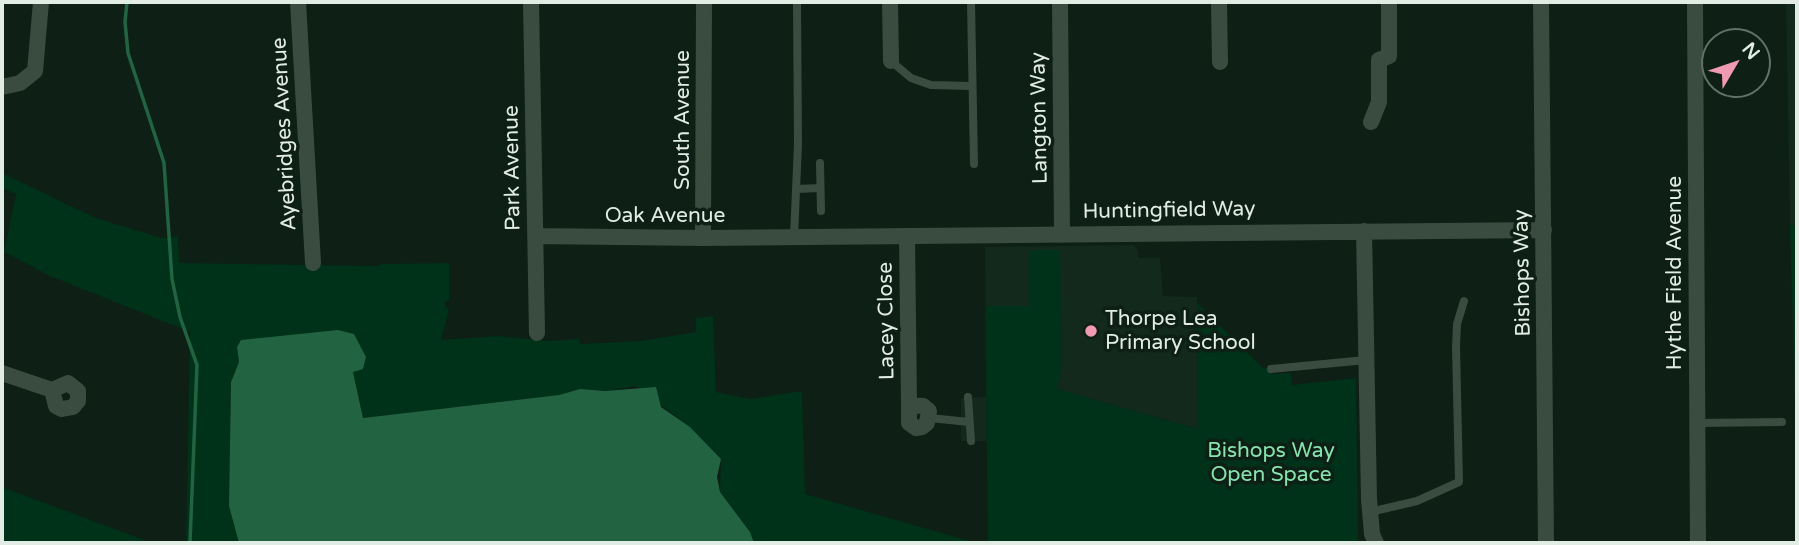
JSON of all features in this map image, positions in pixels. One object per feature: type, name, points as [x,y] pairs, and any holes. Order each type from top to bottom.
[{"type":"street","points":[[2,87],[20,83],[34,71],[41,2]]},
{"type":"street","name":"Ayebridges Avenue","points":[[298,2],[313,263]]},
{"type":"street","name":"Park Avenue","points":[[531,2],[537,333]]},
{"type":"street","name":"South Avenue","points":[[703,238],[704,2]]},
{"type":"street","points":[[890,2],[891,61]]},
{"type":"street","name":"Langton Way","points":[[1060,2],[1062,233]]},
{"type":"street","points":[[1219,2],[1220,62]]},
{"type":"street","points":[[1371,122],[1379,102],[1378,60],[1389,56],[1389,2]]},
{"type":"street","name":"Bishops Way","points":[[1542,2],[1546,543]]},
{"type":"street","name":"Hythe Field Avenue","points":[[1695,2],[1698,543]]},
{"type":"street","points":[[1364,230],[1370,512],[1376,543]]},
{"type":"street","name":"Huntingfield Way","points":[[794,237],[1544,230]]},
{"type":"street","name":"Oak Avenue","points":[[536,236],[794,237]]},
{"type":"street","name":"Lacey Close","points":[[907,236],[909,424],[922,428],[930,418]]},
{"type":"street","points":[[2,373],[52,390]]},
{"type":"lane","points":[[794,237],[797,189],[797,2]]},
{"type":"lane","points":[[971,2],[974,164]]},
{"type":"lane","points":[[891,61],[911,78],[931,85],[971,86]]},
{"type":"lane","points":[[820,163],[821,211]]},
{"type":"lane","points":[[797,189],[820,188]]},
{"type":"lane","points":[[1370,512],[1417,501],[1459,482],[1456,347],[1457,324],[1464,301]]},
{"type":"lane","points":[[1271,369],[1366,360]]},
{"type":"lane","points":[[968,397],[971,441]]},
{"type":"lane","points":[[930,418],[970,422]]},
{"type":"lane","points":[[1697,423],[1782,422]]},
{"type":"shaded area","points":[[1786,2],[1797,2],[1797,479],[1790,225]]},
{"type":"shaded area","name":"Thorpe Lea Primary School","points":[[1134,245],[1139,258],[1160,258],[1163,296],[1197,297],[1198,429],[986,369],[985,247]]},
{"type":"shaded area","points":[[338,330],[354,334],[366,357],[363,369],[353,372],[363,418],[559,395],[580,389],[605,391],[656,387],[661,407],[690,427],[721,459],[717,477],[720,492],[750,532],[754,543],[239,543],[229,506],[231,382],[239,362],[237,347],[241,340]]},
{"type":"shaded area","points":[[986,397],[987,441],[961,441],[961,398]]},
{"type":"green space","points":[[2,173],[96,218],[162,238],[178,236],[179,263],[377,266],[449,263],[449,301],[445,301],[445,308],[449,309],[441,340],[498,336],[548,341],[579,339],[580,344],[641,341],[696,332],[696,318],[713,316],[716,392],[750,399],[802,391],[805,494],[977,543],[754,543],[750,532],[720,492],[721,459],[690,427],[636,386],[605,391],[580,389],[559,395],[363,418],[353,372],[237,347],[239,362],[231,382],[229,506],[239,543],[186,543],[190,332],[50,276],[4,252],[16,194],[2,188]]},
{"type":"green space","points":[[1790,225],[1797,225],[1797,479],[1795,380]]},
{"type":"green space","name":"Bishops Way Open Space","points":[[1030,250],[1060,250],[1062,364],[1057,389],[1198,429],[1197,303],[1262,367],[1271,369],[1273,374],[1291,373],[1292,385],[1356,378],[1358,543],[988,543],[985,306],[1030,306]]},
{"type":"green space","points":[[2,487],[139,538],[153,543],[2,543]]},
{"type":"waterway","points":[[127,2],[125,22],[128,53],[164,163],[172,279],[180,317],[197,365],[190,543]]},
{"type":"place","name":"Thorpe Lea Primary School","points":[[1091,331]]}]
